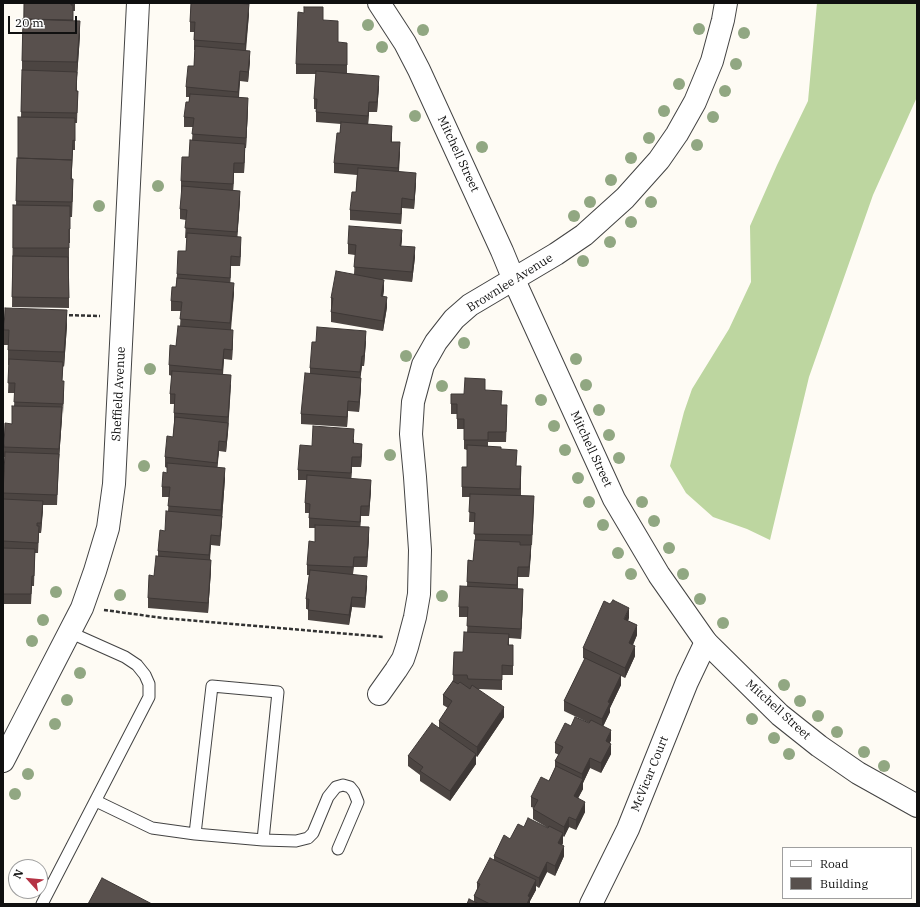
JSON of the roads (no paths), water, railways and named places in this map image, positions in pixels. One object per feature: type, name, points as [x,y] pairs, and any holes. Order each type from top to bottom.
[{"type":"street","name":"Sheffield Avenue","points":[[3,761],[82,608],[102,550],[112,506],[138,3]]},
{"type":"street","name":"Mitchell Street","points":[[379,3],[405,43],[419,70],[614,499],[659,575],[706,642],[780,715],[819,746],[858,773],[917,806]]},
{"type":"street","name":"Brownlee Avenue","points":[[379,694],[396,670],[407,647],[415,617],[418,594],[420,550],[411,434],[413,402],[423,365],[436,342],[454,319],[470,305],[514,280],[584,235],[625,198],[659,160],[677,134],[695,102],[712,61],[726,3]]},
{"type":"street","name":"McVicar Court","points":[[591,904],[628,829],[687,682],[706,642]]},
{"type":"lane","points":[[42,904],[149,697],[150,684],[137,665],[125,657],[69,632]]},
{"type":"lane","points":[[195,834],[212,686],[278,692],[263,840]]},
{"type":"lane","points":[[96,801],[152,828],[195,834],[263,840],[296,841],[308,838],[313,834],[328,796],[336,787],[343,785],[350,787],[358,802],[338,849]]}]
